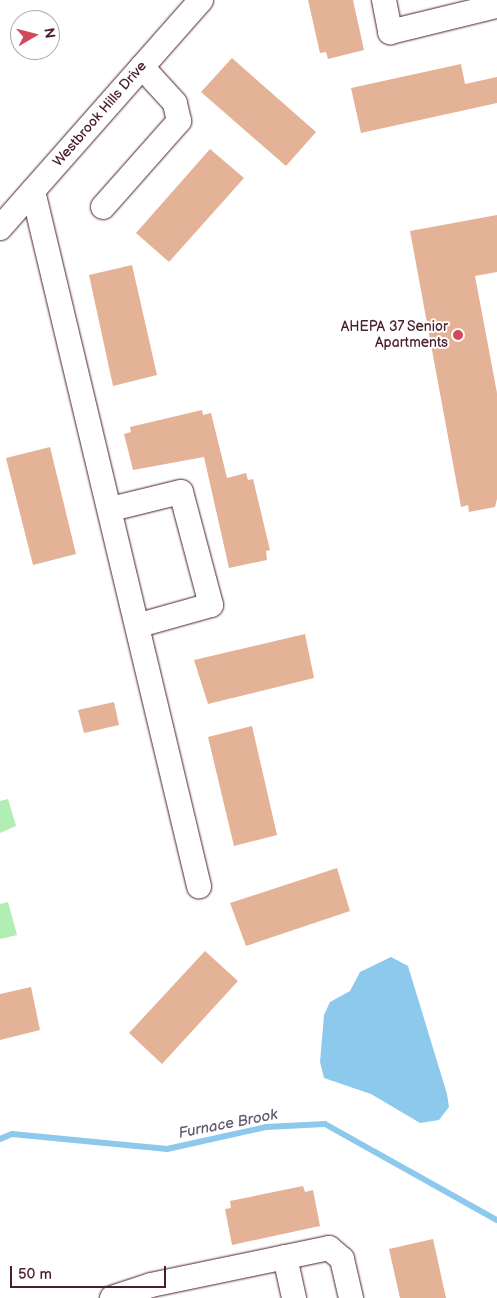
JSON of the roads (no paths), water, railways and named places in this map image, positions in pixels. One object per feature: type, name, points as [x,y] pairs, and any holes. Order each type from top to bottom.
[{"type":"street","name":"Westbrook Hills Drive","points":[[0,228],[200,0]]},
{"type":"street","points":[[384,0],[390,32],[497,6]]},
{"type":"street","points":[[103,207],[178,121],[175,103],[142,67]]},
{"type":"street","points":[[33,191],[140,626],[199,886]]},
{"type":"street","points":[[111,509],[181,492],[211,605],[140,626]]},
{"type":"street","points":[[112,1298],[329,1248],[342,1258],[351,1298]]},
{"type":"street","points":[[285,1257],[294,1298]]},
{"type":"water","points":[[391,957],[408,966],[447,1094],[449,1107],[439,1120],[420,1123],[371,1094],[324,1078],[320,1062],[324,1015],[330,1002],[350,991],[360,972]]},
{"type":"waterway","name":"Furnace Brook","points":[[0,1139],[12,1134],[167,1149],[266,1127],[325,1124],[497,1220]]},
{"type":"place","name":"AHEPA 37 Senior Apartments","points":[[458,335]]}]
